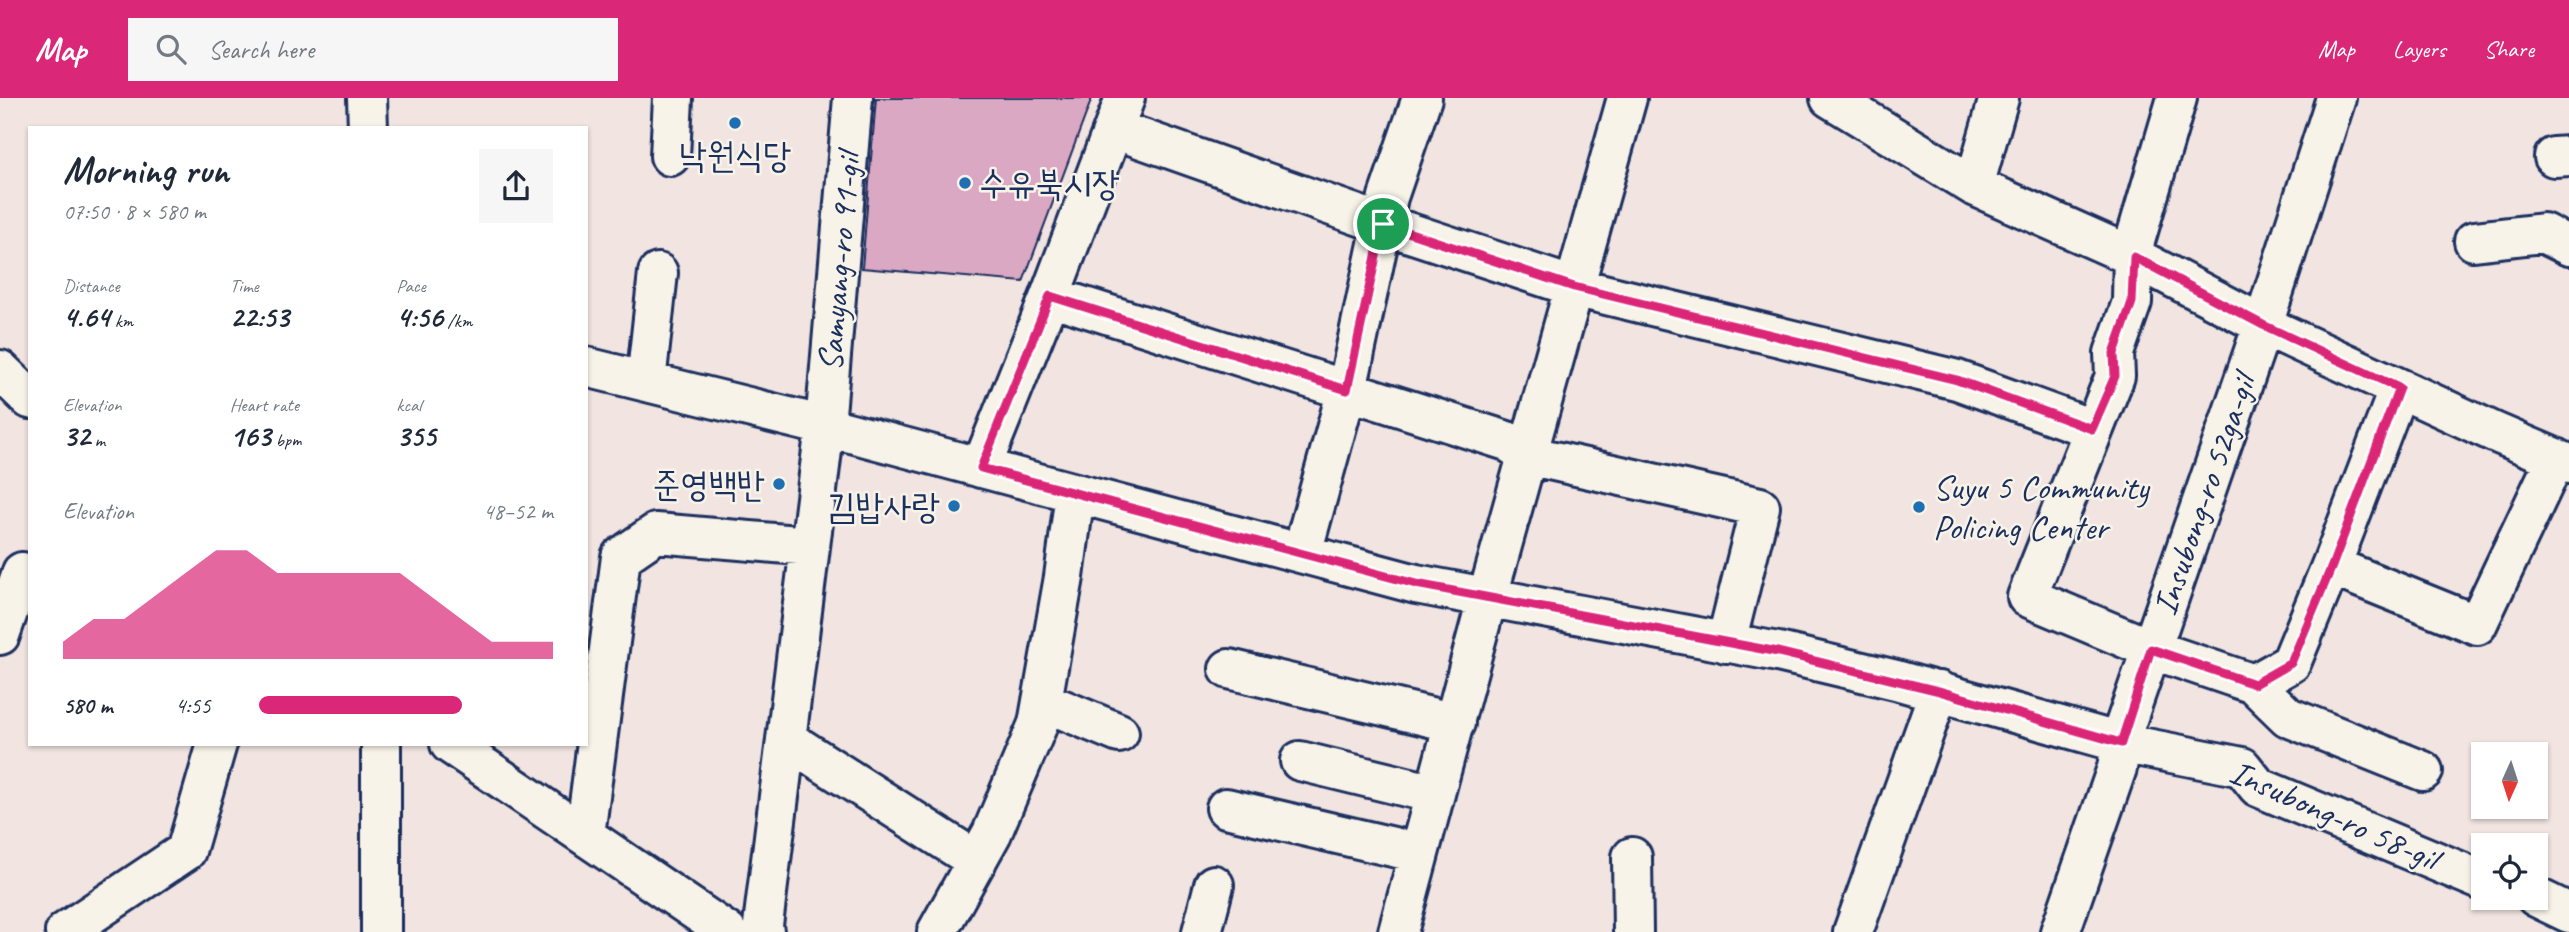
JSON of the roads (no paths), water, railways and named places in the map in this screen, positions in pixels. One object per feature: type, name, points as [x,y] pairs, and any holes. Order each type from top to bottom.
[{"type":"street","points":[[367,98],[368,126]]},
{"type":"street","points":[[670,156],[673,98]]},
{"type":"street","name":"Samyang-ro 91-gil","points":[[825,426],[853,98]]},
{"type":"street","points":[[1302,553],[1347,390],[1388,197],[1422,98]]},
{"type":"street","points":[[1398,932],[1487,599],[1627,98]]},
{"type":"street","points":[[1829,98],[1974,186],[2134,257],[2263,325],[2562,461],[2477,625],[2332,566]]},
{"type":"street","points":[[1974,186],[1999,98]]},
{"type":"street","points":[[2177,98],[2133,248],[2132,302],[2114,353],[2115,376],[2027,597],[2151,649],[2254,684],[2288,717],[2423,771]]},
{"type":"street","name":"Insubong-ro 52ga-gil","points":[[2060,932],[2117,768],[2121,743],[2151,649],[2263,325],[2336,98]]},
{"type":"street","points":[[981,468],[1119,113],[1383,224],[1574,287],[1957,380],[2092,429]]},
{"type":"street","points":[[2474,241],[2543,233],[2569,246]]},
{"type":"street","points":[[646,382],[658,273]]},
{"type":"street","points":[[1050,296],[1507,441],[1527,455],[1760,507],[1726,643]]},
{"type":"street","name":"Samyang-ro 91-gil","points":[[588,368],[825,426],[1416,584],[1487,599]]},
{"type":"street","points":[[0,370],[28,397]]},
{"type":"street","points":[[2254,684],[2291,663],[2332,566],[2399,388]]},
{"type":"street","points":[[764,932],[825,426]]},
{"type":"street","points":[[937,932],[992,833],[1038,724],[1064,578],[1075,493]]},
{"type":"street","points":[[585,835],[621,557],[656,533],[810,546]]},
{"type":"street","points":[[0,635],[22,572],[28,574]]},
{"type":"street","name":"Insubong-ro 58-gil","points":[[1487,599],[1778,652],[1939,691],[2121,743],[2242,767],[2258,787],[2471,876]]},
{"type":"street","points":[[1229,669],[1455,723]]},
{"type":"street","points":[[1853,932],[1939,691]]},
{"type":"street","points":[[1042,701],[1119,733]]},
{"type":"street","points":[[786,739],[976,861]]},
{"type":"street","points":[[65,932],[186,851],[216,746]]},
{"type":"street","points":[[381,932],[382,746]]},
{"type":"street","points":[[453,746],[727,932]]},
{"type":"street","points":[[1300,761],[1435,794]]},
{"type":"street","points":[[1226,808],[1419,853]]},
{"type":"street","points":[[1632,857],[1633,932]]},
{"type":"street","points":[[1202,932],[1214,885]]},
{"type":"street","points":[[2548,903],[2569,913]]},
{"type":"place","name":"낙원식당","points":[[735,123]]},
{"type":"place","name":"수유북시장","points":[[965,183]]},
{"type":"place","name":"준영백반","points":[[779,484]]},
{"type":"place","name":"김밥사랑","points":[[954,506]]},
{"type":"place","name":"Suyu 5 Community Policing Center","points":[[1919,507]]}]
